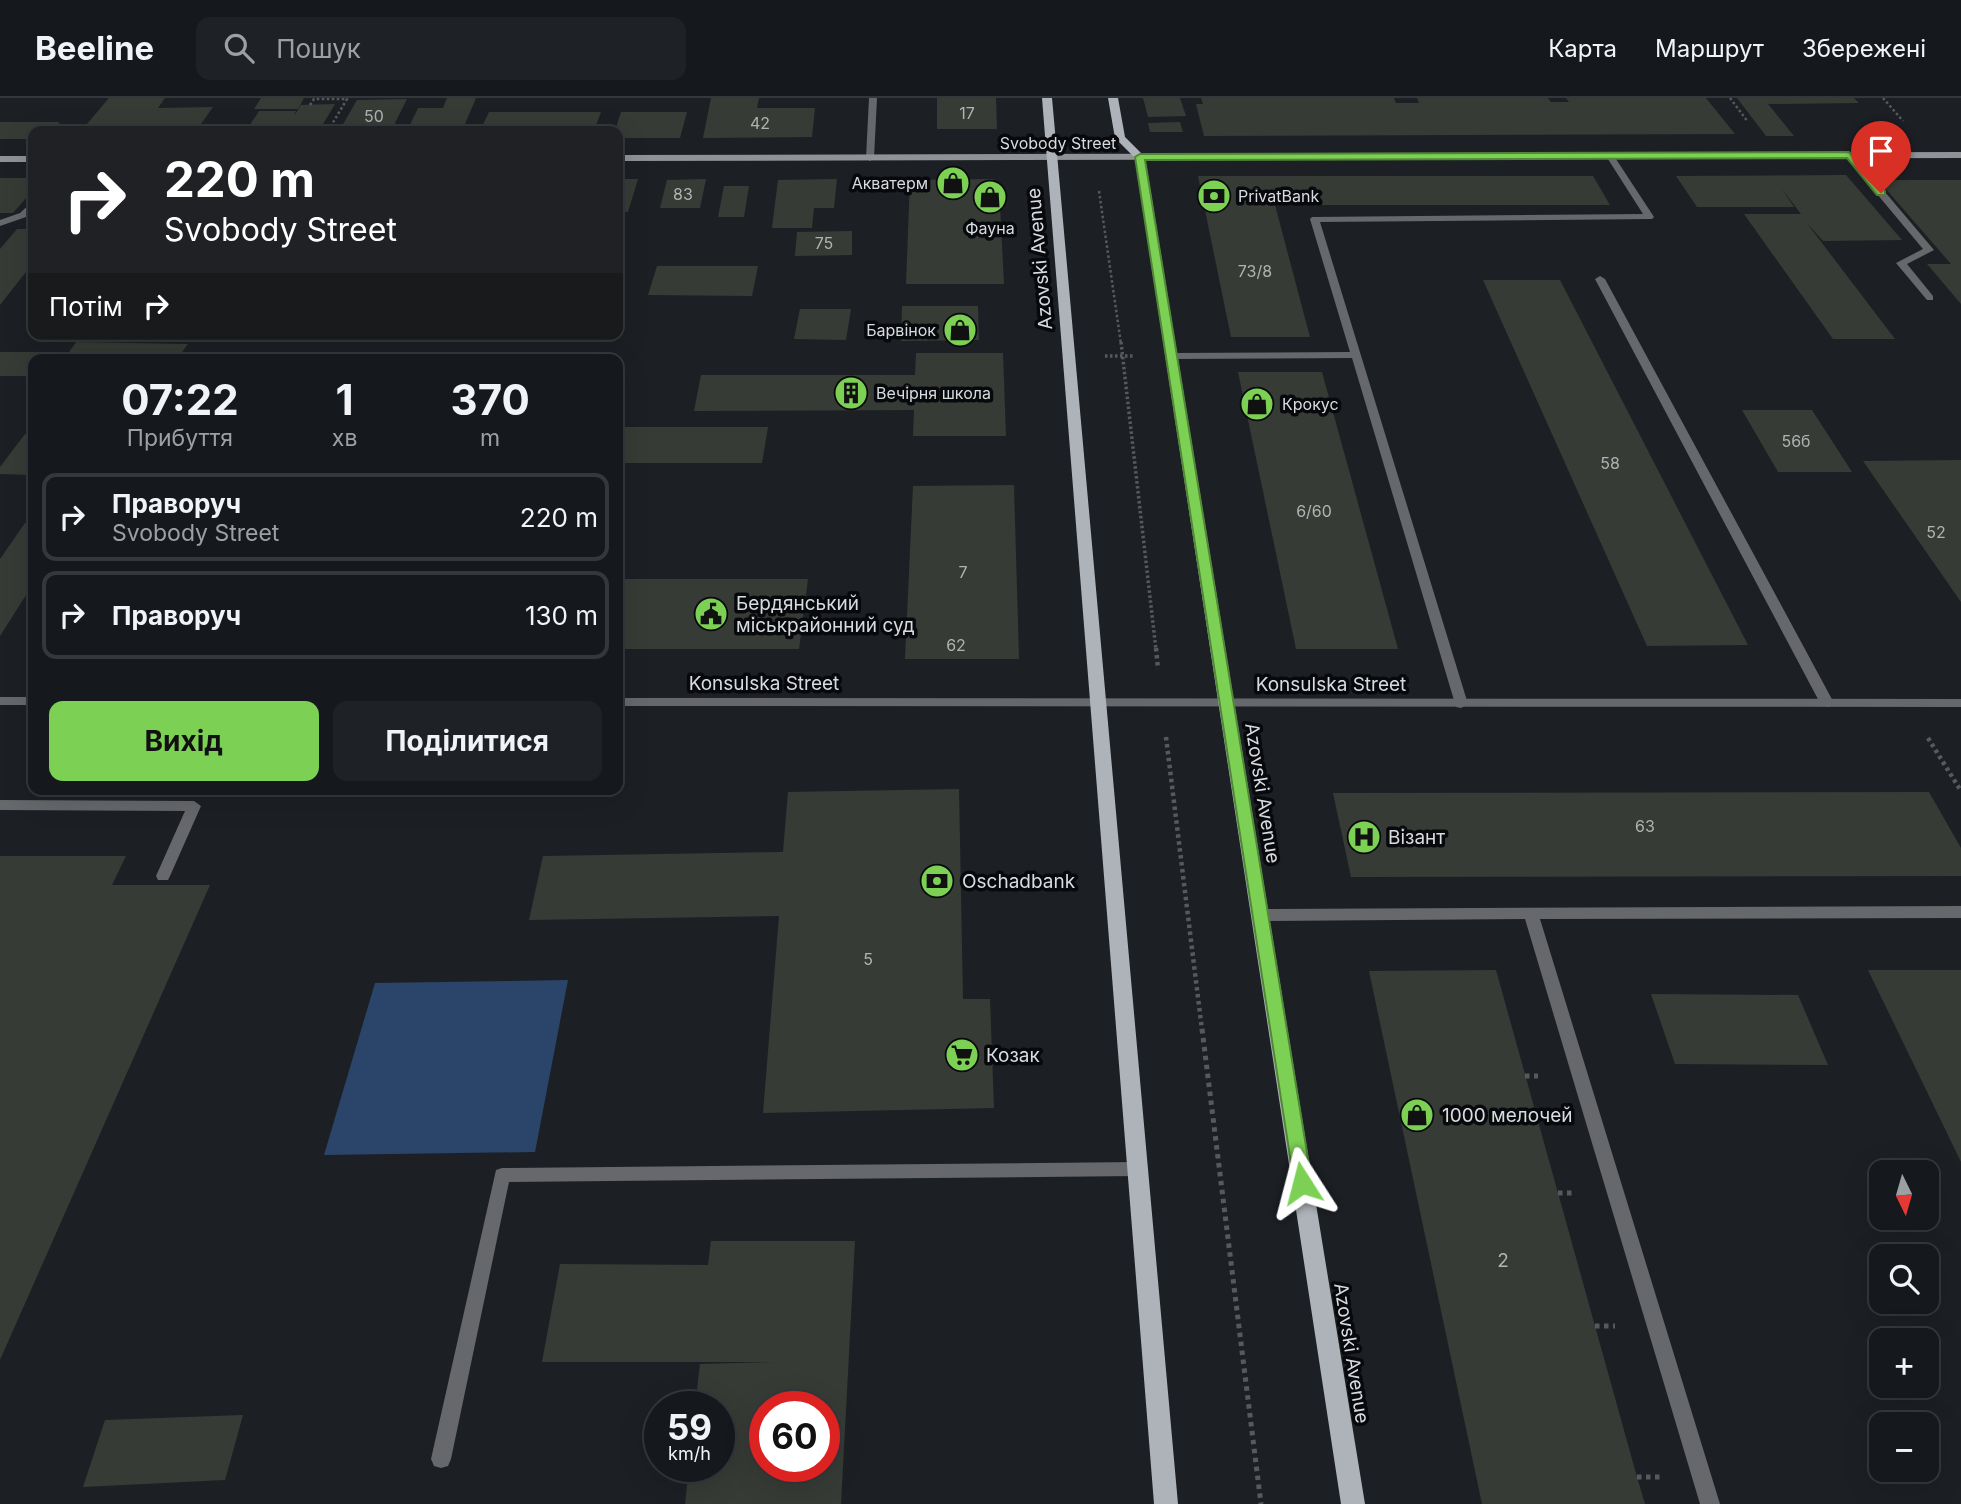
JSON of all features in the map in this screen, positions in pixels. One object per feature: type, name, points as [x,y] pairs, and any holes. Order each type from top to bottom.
[{"type":"main road","name":"Azovski Avenue","points":[[1047,98],[1166,1504]]},
{"type":"main road","points":[[1113,98],[1120,138],[1140,157]]},
{"type":"main road","name":"Svobody Street","points":[[623,158],[1961,155]]},
{"type":"main road","name":"Azovski Avenue","points":[[1140,157],[1353,1504]]},
{"type":"main road","points":[[0,159],[28,159]]},
{"type":"street","points":[[870,158],[873,98]]},
{"type":"street","points":[[1849,155],[1929,250],[1901,263],[1930,298]]},
{"type":"street","points":[[1461,704],[1315,219],[1649,217],[1610,156]]},
{"type":"street","points":[[0,223],[23,215],[28,210]]},
{"type":"street","points":[[1600,279],[1827,704]]},
{"type":"street","points":[[1171,356],[1356,355]]},
{"type":"street","points":[[0,701],[28,701]]},
{"type":"street","name":"Konsulska Street","points":[[623,702],[1961,703]]},
{"type":"street","points":[[0,804],[194,806],[163,876]]},
{"type":"street","points":[[1259,915],[1961,912]]},
{"type":"street","points":[[1531,914],[1710,1504]]},
{"type":"street","points":[[440,1459],[502,1175],[1139,1169]]},
{"type":"path","points":[[310,105],[314,99],[347,99],[331,126]]},
{"type":"path","points":[[1099,190],[1123,355],[1162,703],[1261,1504]]},
{"type":"path","points":[[1070,356],[1171,356]]},
{"type":"path","points":[[1905,703],[1961,791]]},
{"type":"shaded area","points":[[568,980],[535,1152],[324,1155],[375,983]]},
{"type":"building","points":[[109,98],[165,98],[158,108],[213,107],[200,126],[85,126]]},
{"type":"building","points":[[261,98],[304,98],[298,109],[254,109]]},
{"type":"building","points":[[447,98],[476,98],[464,126],[409,126],[418,108],[443,108]]},
{"type":"building","points":[[711,98],[759,98],[757,108],[815,108],[812,137],[703,138]]},
{"type":"building","points":[[937,98],[996,98],[997,129],[937,129]]},
{"type":"building","points":[[1143,98],[1180,98],[1186,116],[1148,117]]},
{"type":"building","points":[[1201,98],[1394,98],[1396,103],[1419,103],[1417,98],[1548,98],[1551,102],[1569,102],[1566,98],[1706,98],[1735,134],[1204,136],[1196,104],[1203,104]]},
{"type":"building","points":[[1737,98],[1854,98],[1859,103],[1768,104],[1794,136],[1766,136]]},
{"type":"building","points":[[407,99],[394,126],[342,126],[357,100]]},
{"type":"building","points":[[335,104],[322,126],[249,126],[259,111],[296,111],[294,116],[301,105]]},
{"type":"building","points":[[489,112],[601,112],[596,126],[482,126]]},
{"type":"building","points":[[621,112],[687,112],[680,138],[623,138],[623,126],[617,126]]},
{"type":"building","points":[[0,122],[60,122],[56,126],[28,126],[28,139],[0,139]]},
{"type":"building","points":[[1180,122],[1183,132],[1150,132],[1148,123]]},
{"type":"building","points":[[1846,175],[1902,240],[1823,241],[1806,222],[1895,339],[1833,339],[1744,214],[1801,214],[1782,189],[1794,207],[1697,207],[1676,176]]},
{"type":"building","points":[[1198,176],[1593,176],[1610,205],[1275,205],[1310,337],[1231,337]]},
{"type":"building","points":[[0,178],[28,178],[28,196],[13,213],[0,213]]},
{"type":"building","points":[[623,179],[638,179],[628,212],[623,212]]},
{"type":"building","points":[[706,179],[700,208],[660,208],[667,180]]},
{"type":"building","points":[[837,179],[834,208],[814,208],[812,228],[772,228],[778,180]]},
{"type":"building","points":[[993,179],[999,187],[1004,284],[906,284],[910,180]]},
{"type":"building","points":[[1878,180],[1961,180],[1961,304],[1927,264],[1951,264]]},
{"type":"building","points":[[724,186],[749,186],[744,217],[718,217]]},
{"type":"building","points":[[17,229],[28,229],[28,269],[0,305],[0,249]]},
{"type":"building","points":[[852,231],[852,255],[795,256],[797,232]]},
{"type":"building","points":[[657,266],[758,266],[752,296],[648,295]]},
{"type":"building","points":[[1483,280],[1560,280],[1748,645],[1647,646]]},
{"type":"building","points":[[902,306],[978,306],[979,340],[901,341]]},
{"type":"building","points":[[800,309],[851,309],[846,340],[794,339]]},
{"type":"building","points":[[76,342],[188,344],[181,354],[28,354],[28,376],[0,376],[0,352],[69,352]]},
{"type":"building","name":"Вечірня школа","points":[[916,353],[1003,353],[1006,436],[913,436],[914,410],[694,411],[701,375],[915,375]]},
{"type":"building","points":[[1238,372],[1322,372],[1398,649],[1296,649]]},
{"type":"building","points":[[1742,410],[1812,410],[1852,472],[1778,472]]},
{"type":"building","points":[[623,427],[768,427],[762,463],[623,463]]},
{"type":"building","points":[[25,434],[28,434],[28,475],[0,474],[0,467]]},
{"type":"building","points":[[1961,460],[1961,602],[1863,461]]},
{"type":"building","points":[[1014,485],[1019,659],[905,659],[913,486]]},
{"type":"building","points":[[25,523],[28,523],[28,592],[0,636],[0,559]]},
{"type":"building","name":"Бердянський міськрайонний суд","points":[[623,579],[808,579],[799,649],[623,649]]},
{"type":"building","points":[[959,789],[963,999],[990,999],[994,1108],[763,1113],[779,916],[529,920],[543,856],[783,852],[788,792]]},
{"type":"building","points":[[1929,792],[1961,848],[1961,876],[1351,877],[1333,793]]},
{"type":"building","points":[[0,856],[126,856],[112,885],[210,885],[0,1360]]},
{"type":"building","points":[[1496,970],[1645,1504],[1482,1504],[1369,971]]},
{"type":"building","points":[[1868,970],[1961,970],[1961,1162]]},
{"type":"building","points":[[1651,994],[1798,995],[1828,1065],[1675,1064]]},
{"type":"building","points":[[711,1241],[855,1241],[841,1504],[685,1504],[687,1482],[735,1482],[735,1391],[697,1391],[700,1364],[776,1362],[542,1362],[560,1264],[708,1265]]},
{"type":"building","points":[[243,1415],[225,1480],[83,1487],[105,1420]]},
{"type":"place","name":"Акватерм","points":[[953,183]]},
{"type":"place","name":"PrivatBank","points":[[1214,196]]},
{"type":"place","name":"Фауна","points":[[990,197]]},
{"type":"place","name":"Барвінок","points":[[960,330]]},
{"type":"place","name":"Вечірня школа","points":[[851,393]]},
{"type":"place","name":"Крокус","points":[[1257,404]]},
{"type":"place","name":"Бердянський міськрайонний суд","points":[[711,614]]},
{"type":"place","name":"Візант","points":[[1364,837]]},
{"type":"place","name":"Oschadbank","points":[[937,881]]},
{"type":"place","name":"Козак","points":[[962,1055]]},
{"type":"place","name":"1000 мелочей","points":[[1417,1115]]},
{"type":"route","points":[[1302,1183],[1140,157],[1849,155],[1881,193]]}]
